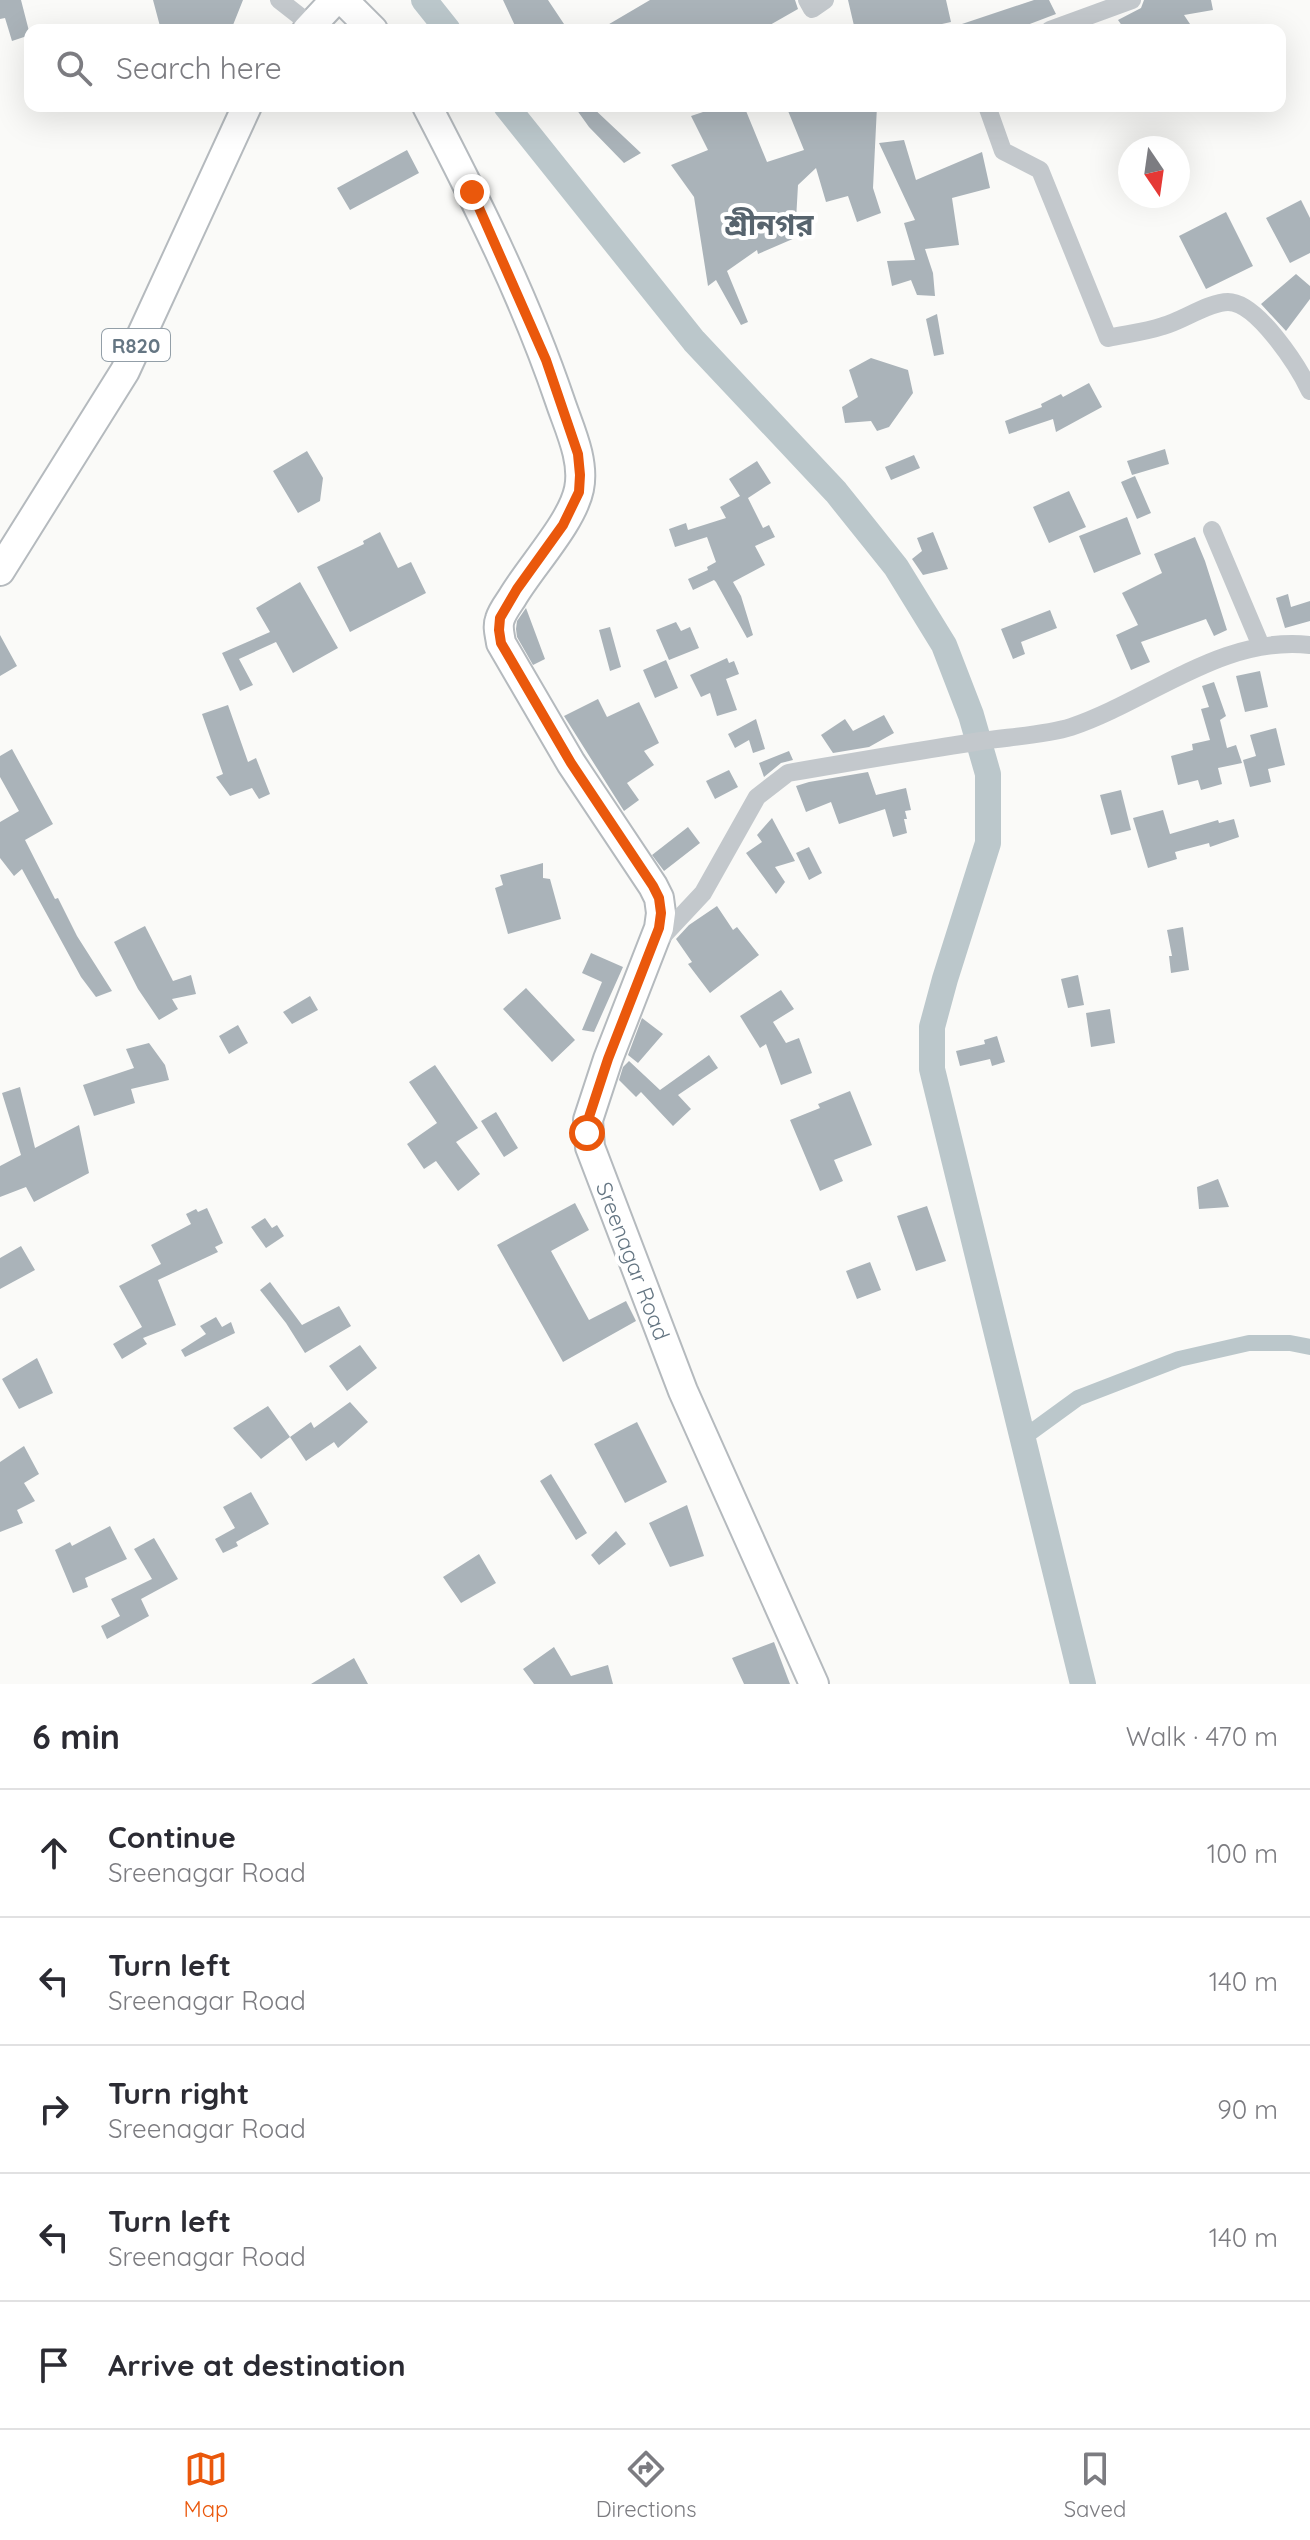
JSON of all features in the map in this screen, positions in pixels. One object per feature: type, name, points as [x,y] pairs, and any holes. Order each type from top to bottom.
[{"type":"main road","points":[[313,24],[335,0]]},
{"type":"main road","points":[[343,0],[367,24]]},
{"type":"main road","name":"R820","points":[[0,571],[125,371],[244,112]]},
{"type":"main road","name":"Sreenagar Road","points":[[430,112],[510,275],[546,360],[578,454],[579,492],[563,525],[500,618],[501,643],[571,763],[659,898],[661,913],[654,945],[608,1059],[588,1120],[590,1147],[683,1391],[814,1684]]},
{"type":"street","points":[[279,0],[305,24]]},
{"type":"street","points":[[807,0],[812,9],[825,0]]},
{"type":"street","points":[[1065,24],[1119,3]]},
{"type":"street","points":[[989,112],[1003,151],[1040,170],[1108,338],[1164,326],[1225,302],[1241,304],[1254,314],[1300,370],[1310,391]]},
{"type":"street","points":[[1212,530],[1261,646]]},
{"type":"street","points":[[654,945],[703,893],[757,797],[788,773],[1070,728],[1208,662],[1261,646],[1310,645]]},
{"type":"building","points":[[0,0],[21,0],[27,24],[24,24],[24,37],[12,41],[5,18],[0,19]]},
{"type":"building","points":[[153,0],[243,0],[233,24],[159,24]]},
{"type":"building","points":[[503,0],[548,0],[564,24],[514,24]]},
{"type":"building","points":[[650,0],[795,0],[798,9],[772,24],[609,24]]},
{"type":"building","points":[[848,0],[946,0],[951,22],[942,24],[854,24]]},
{"type":"building","points":[[1034,0],[1049,0],[1056,14],[1030,24],[962,24]]},
{"type":"building","points":[[1144,0],[1211,0],[1213,10],[1184,15],[1190,24],[1121,24],[1118,20],[1141,8]]},
{"type":"building","points":[[578,112],[597,112],[641,153],[624,163]]},
{"type":"building","points":[[703,112],[746,112],[767,162],[804,150],[788,112],[877,112],[873,188],[881,213],[857,222],[848,196],[826,202],[816,168],[798,185],[795,238],[758,254],[757,250],[727,271],[748,322],[741,325],[716,280],[708,286],[694,197],[671,165],[708,150],[691,116]]},
{"type":"building","points":[[904,140],[916,180],[982,152],[990,188],[952,198],[959,245],[925,249],[933,273],[935,296],[917,295],[911,280],[892,286],[887,261],[915,260],[904,223],[915,220],[879,143]]},
{"type":"building","points":[[407,150],[419,173],[350,210],[337,188]]},
{"type":"building","points":[[1301,200],[1310,218],[1310,253],[1290,263],[1266,218]]},
{"type":"building","points":[[1226,212],[1253,266],[1206,289],[1179,236]]},
{"type":"building","points":[[1296,274],[1310,286],[1310,299],[1286,331],[1261,304]]},
{"type":"building","points":[[937,314],[944,354],[934,356],[926,319]]},
{"type":"building","points":[[871,358],[908,370],[913,393],[889,427],[877,431],[871,421],[845,423],[842,407],[858,397],[849,370]]},
{"type":"building","points":[[1089,383],[1102,407],[1056,432],[1053,419],[1009,434],[1005,421],[1042,407],[1041,404],[1061,394],[1063,397]]},
{"type":"building","points":[[1165,449],[1169,464],[1132,475],[1127,461]]},
{"type":"building","points":[[307,451],[323,478],[320,501],[298,513],[273,471]]},
{"type":"building","points":[[914,455],[920,468],[891,480],[885,467]]},
{"type":"building","points":[[757,461],[771,483],[748,498],[763,528],[769,525],[775,537],[755,546],[765,565],[733,582],[741,596],[753,635],[747,638],[714,580],[693,590],[688,579],[708,570],[707,567],[716,562],[707,537],[675,547],[669,529],[686,523],[688,530],[726,518],[720,507],[740,496],[729,479]]},
{"type":"building","points":[[1135,476],[1151,513],[1137,519],[1121,482]]},
{"type":"building","points":[[1069,491],[1086,527],[1049,543],[1033,507]]},
{"type":"building","points":[[1127,517],[1141,554],[1094,573],[1079,536]]},
{"type":"building","points":[[380,532],[398,568],[411,562],[426,593],[350,632],[317,567],[364,544],[363,541]]},
{"type":"building","points":[[933,532],[948,569],[923,575],[912,559],[922,551],[917,538]]},
{"type":"building","points":[[1195,537],[1227,630],[1214,636],[1206,619],[1141,642],[1150,662],[1131,670],[1116,635],[1138,625],[1122,593],[1162,573],[1154,554]]},
{"type":"building","points":[[300,582],[338,648],[293,673],[276,642],[239,659],[253,685],[240,691],[222,653],[270,632],[256,608]]},
{"type":"building","points":[[1288,594],[1291,607],[1310,601],[1310,621],[1285,628],[1276,598]]},
{"type":"building","points":[[526,608],[545,659],[533,665],[517,637],[516,629],[517,621]]},
{"type":"building","points":[[1050,610],[1057,628],[1021,642],[1025,654],[1013,659],[1001,629]]},
{"type":"building","points":[[676,622],[681,631],[690,627],[699,648],[669,660],[656,630]]},
{"type":"building","points":[[610,627],[621,667],[610,671],[599,630]]},
{"type":"building","points":[[0,635],[17,666],[0,676]]},
{"type":"building","points":[[727,658],[729,663],[734,661],[739,674],[726,679],[737,710],[717,716],[710,693],[701,697],[690,675]]},
{"type":"building","points":[[666,660],[678,688],[655,698],[643,670]]},
{"type":"building","points":[[1260,671],[1268,707],[1245,712],[1236,676]]},
{"type":"building","points":[[1214,682],[1226,716],[1220,720],[1227,748],[1236,745],[1242,763],[1218,768],[1222,784],[1201,790],[1198,780],[1178,785],[1171,756],[1193,750],[1192,744],[1210,740],[1201,709],[1209,707],[1202,686]]},
{"type":"building","points":[[598,699],[607,717],[639,702],[659,743],[644,751],[654,765],[627,783],[639,800],[624,811],[564,716]]},
{"type":"building","points":[[228,705],[248,762],[256,758],[270,794],[259,799],[252,788],[230,796],[216,777],[223,774],[202,714]]},
{"type":"building","points":[[884,715],[894,733],[869,747],[833,753],[821,735],[845,719],[853,731]]},
{"type":"building","points":[[756,719],[765,749],[753,753],[749,740],[735,748],[728,734]]},
{"type":"building","points":[[1276,728],[1285,765],[1268,769],[1271,782],[1250,787],[1243,760],[1256,756],[1250,735]]},
{"type":"building","points":[[12,749],[53,824],[25,840],[55,899],[58,898],[77,936],[112,991],[96,997],[81,977],[22,869],[14,876],[0,858],[0,822],[19,811],[0,777],[0,756]]},
{"type":"building","points":[[789,751],[793,760],[781,763],[764,777],[759,763]]},
{"type":"building","points":[[729,770],[738,787],[715,799],[706,781]]},
{"type":"building","points":[[868,772],[876,795],[906,788],[911,810],[905,811],[907,833],[893,837],[885,809],[839,824],[831,802],[806,812],[796,786]]},
{"type":"building","points":[[1121,790],[1131,830],[1111,835],[1100,795]]},
{"type":"building","points":[[1163,810],[1170,834],[1218,820],[1219,823],[1234,819],[1239,837],[1210,847],[1209,843],[1175,852],[1177,859],[1148,868],[1133,818]]},
{"type":"building","points":[[772,818],[795,861],[775,867],[785,882],[776,894],[746,853],[762,842],[757,835]]},
{"type":"building","points":[[688,827],[700,843],[664,871],[652,855]]},
{"type":"building","points":[[809,847],[822,873],[809,880],[796,853]]},
{"type":"building","points":[[543,863],[543,878],[550,879],[561,919],[508,934],[495,888],[503,885],[500,875]]},
{"type":"building","points":[[717,906],[733,930],[737,927],[759,955],[710,993],[688,964],[692,962],[676,939],[689,925]]},
{"type":"building","points":[[145,926],[173,981],[191,975],[196,994],[172,999],[178,1009],[159,1020],[138,989],[114,942]]},
{"type":"building","points":[[1183,927],[1189,970],[1171,973],[1169,956],[1172,956],[1167,930]]},
{"type":"building","points":[[591,953],[623,967],[594,1032],[582,1030],[602,982],[582,973]]},
{"type":"building","points":[[1078,975],[1084,1005],[1068,1008],[1061,979]]},
{"type":"building","points":[[526,988],[575,1040],[552,1062],[503,1009]]},
{"type":"building","points":[[781,990],[794,1009],[773,1022],[786,1043],[799,1038],[812,1073],[781,1085],[766,1044],[760,1048],[740,1016]]},
{"type":"building","points":[[310,996],[318,1010],[292,1024],[283,1012]]},
{"type":"building","points":[[1110,1009],[1115,1043],[1091,1047],[1086,1013]]},
{"type":"building","points":[[642,1018],[663,1034],[638,1063],[628,1055]]},
{"type":"building","points":[[238,1025],[248,1043],[229,1054],[219,1036]]},
{"type":"building","points":[[997,1036],[1005,1062],[992,1066],[990,1059],[960,1066],[956,1051],[985,1044],[984,1040]]},
{"type":"building","points":[[149,1043],[165,1065],[169,1080],[131,1089],[135,1103],[94,1116],[83,1085],[134,1068],[126,1049]]},
{"type":"building","points":[[709,1055],[718,1068],[678,1095],[691,1109],[673,1126],[641,1092],[636,1097],[619,1080],[623,1067],[629,1061],[660,1090]]},
{"type":"building","points":[[435,1065],[478,1128],[456,1142],[480,1174],[458,1191],[436,1161],[424,1169],[407,1144],[437,1123],[409,1082]]},
{"type":"building","points":[[20,1087],[35,1148],[79,1125],[89,1173],[34,1202],[26,1187],[0,1197],[0,1166],[21,1155],[2,1093]]},
{"type":"building","points":[[850,1091],[872,1145],[834,1160],[843,1181],[820,1191],[790,1120]]},
{"type":"building","points":[[496,1112],[518,1148],[504,1157],[481,1121]]},
{"type":"building","points":[[1218,1179],[1229,1207],[1199,1209],[1197,1187]]},
{"type":"building","points":[[575,1203],[589,1230],[551,1251],[589,1320],[626,1301],[636,1321],[563,1362],[497,1245]]},
{"type":"building","points":[[927,1206],[946,1261],[916,1271],[897,1216]]},
{"type":"building","points":[[207,1208],[223,1243],[215,1247],[218,1252],[158,1280],[176,1325],[143,1338],[147,1344],[122,1359],[113,1344],[142,1327],[119,1286],[161,1264],[151,1245],[191,1224],[186,1214]]},
{"type":"building","points":[[265,1218],[272,1228],[277,1225],[284,1236],[266,1248],[251,1227]]},
{"type":"building","points":[[21,1246],[35,1270],[0,1289],[0,1258]]},
{"type":"building","points":[[870,1262],[881,1290],[857,1299],[846,1271]]},
{"type":"building","points":[[270,1282],[302,1325],[339,1306],[351,1326],[305,1353],[260,1290]]},
{"type":"building","points":[[216,1317],[222,1327],[231,1322],[235,1333],[185,1357],[181,1350],[206,1334],[200,1326]]},
{"type":"building","points":[[360,1345],[377,1368],[347,1391],[329,1366]]},
{"type":"building","points":[[37,1358],[53,1393],[19,1409],[2,1379]]},
{"type":"building","points":[[350,1402],[368,1422],[338,1448],[334,1442],[306,1461],[290,1437],[311,1422],[314,1428]]},
{"type":"building","points":[[268,1406],[290,1437],[261,1459],[233,1428]]},
{"type":"building","points":[[637,1422],[667,1482],[625,1503],[594,1444]]},
{"type":"building","points":[[24,1446],[39,1474],[24,1483],[35,1501],[17,1510],[23,1523],[0,1532],[0,1462]]},
{"type":"building","points":[[551,1474],[587,1533],[576,1540],[540,1481]]},
{"type":"building","points":[[251,1492],[269,1524],[223,1553],[215,1539],[235,1528],[223,1507]]},
{"type":"building","points":[[687,1505],[704,1556],[670,1567],[649,1523]]},
{"type":"building","points":[[110,1526],[127,1559],[85,1578],[88,1587],[73,1593],[55,1550],[70,1542],[72,1546]]},
{"type":"building","points":[[616,1531],[626,1544],[599,1565],[591,1555]]},
{"type":"building","points":[[154,1538],[178,1579],[141,1599],[149,1616],[107,1639],[101,1626],[120,1616],[111,1599],[152,1579],[134,1549]]},
{"type":"building","points":[[479,1554],[496,1583],[461,1603],[443,1577]]},
{"type":"building","points":[[774,1642],[790,1684],[744,1684],[732,1658]]},
{"type":"building","points":[[554,1647],[571,1676],[608,1665],[613,1684],[534,1684],[523,1669]]},
{"type":"building","points":[[354,1658],[368,1684],[311,1684]]},
{"type":"waterway","points":[[424,0],[443,24]]},
{"type":"waterway","points":[[511,112],[694,341],[836,492],[896,567],[944,645],[971,715],[988,774],[988,843],[932,1027],[932,1069],[1083,1684]]},
{"type":"waterway","points":[[1023,1438],[1078,1398],[1179,1359],[1249,1343],[1290,1343],[1310,1347]]},
{"type":"district","name":"শ্রীনগর","points":[[769,224]]},
{"type":"route","points":[[472,192],[546,360],[578,454],[580,475],[579,492],[563,525],[500,618],[501,643],[571,763],[653,886],[661,913],[654,945],[608,1059],[588,1120],[587,1133]]}]
